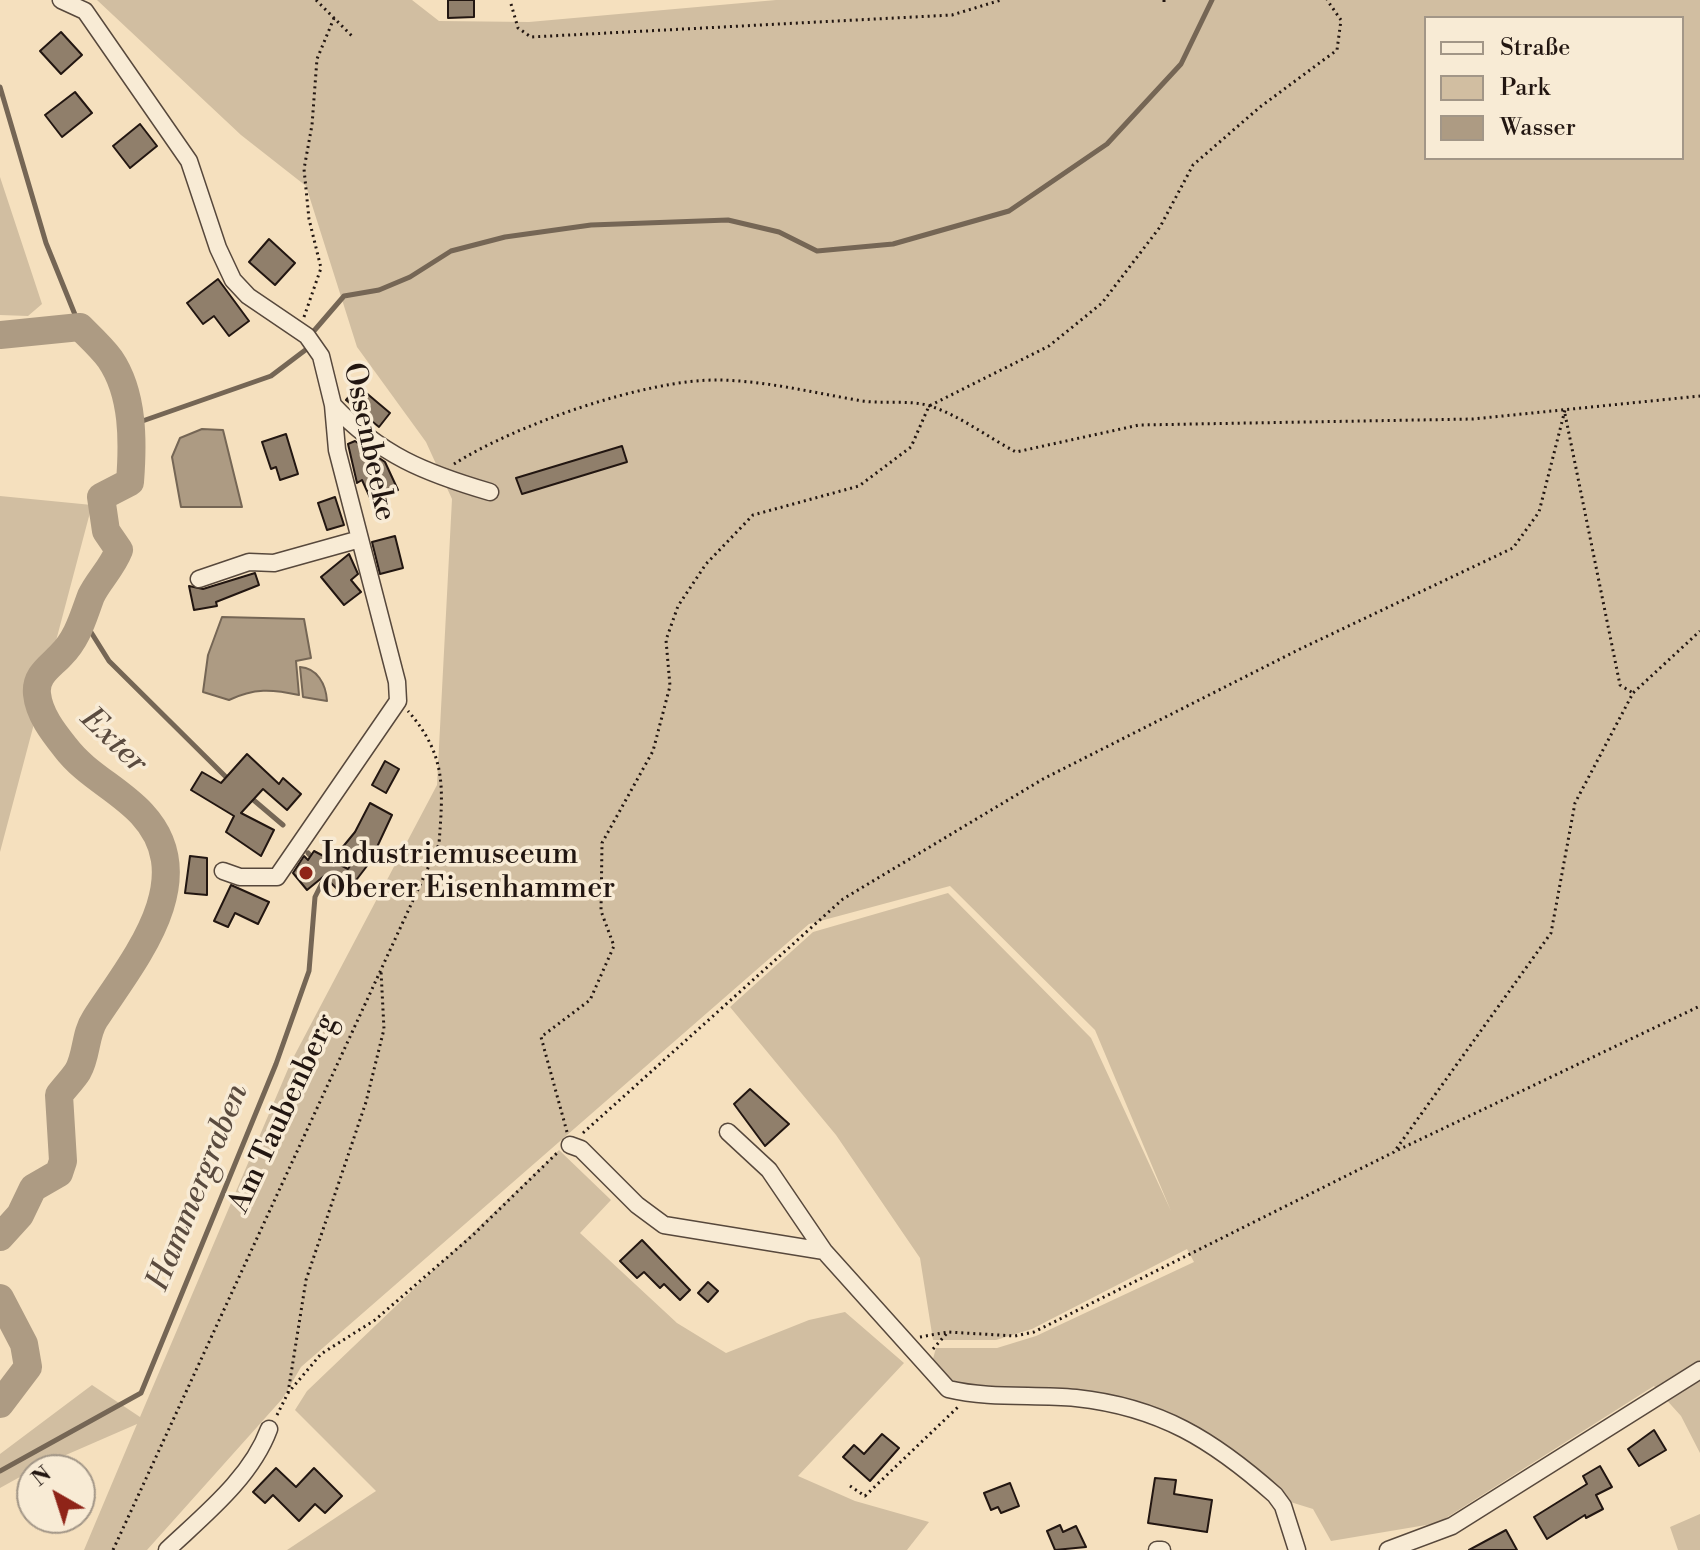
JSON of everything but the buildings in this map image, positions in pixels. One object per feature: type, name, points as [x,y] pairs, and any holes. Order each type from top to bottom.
[{"type":"street","name":"Ossenbeeke","points":[[61,0],[85,11],[180,145],[233,280],[248,296],[299,332],[321,356],[333,405],[337,450],[378,599],[398,701]]},
{"type":"street","points":[[333,405],[368,440],[401,460],[490,492]]},
{"type":"street","points":[[199,579],[249,562],[274,563],[360,539]]},
{"type":"street","points":[[223,871],[240,877],[277,877],[398,701]]},
{"type":"street","points":[[728,1132],[769,1170],[824,1251],[948,1389],[972,1395],[1077,1398],[1137,1409],[1190,1429],[1239,1463],[1275,1495],[1283,1506],[1297,1550]]},
{"type":"street","points":[[570,1145],[581,1149],[637,1205],[664,1225],[824,1251]]},
{"type":"street","points":[[1388,1550],[1452,1526],[1700,1370]]},
{"type":"street","points":[[167,1550],[214,1506],[258,1454],[269,1429]]},
{"type":"path","points":[[316,0],[354,38]]},
{"type":"path","points":[[511,4],[518,28],[531,37],[952,15],[1001,0]]},
{"type":"path","points":[[570,1145],[541,1037],[590,1000],[614,946],[601,911],[602,843],[653,751],[670,686],[666,640],[678,606],[706,564],[753,515],[859,486],[911,447],[929,406],[1049,346],[1102,303],[1160,227],[1193,165],[1292,82],[1337,50],[1341,20],[1327,0]]},
{"type":"path","points":[[299,332],[321,268],[309,219],[304,169],[312,125],[317,59],[334,18]]},
{"type":"path","points":[[438,475],[486,444],[574,409],[669,386],[716,380],[787,385],[860,401],[929,406],[1016,452],[1139,425],[1473,419],[1700,396]]},
{"type":"path","points":[[1565,410],[1607,631],[1620,685],[1633,693]]},
{"type":"path","points":[[269,1429],[288,1393],[321,1354],[375,1320],[473,1235],[561,1149],[570,1145],[843,899],[1043,779],[1300,649],[1513,548],[1539,512],[1565,410]]},
{"type":"path","points":[[1394,1152],[1551,933],[1575,803],[1633,693],[1700,631]]},
{"type":"path","name":"Am Taubenberg","points":[[113,1550],[439,844],[443,787],[440,761],[421,727],[398,701]]},
{"type":"path","points":[[288,1393],[306,1280],[366,1102],[384,1029],[381,970]]},
{"type":"path","points":[[902,1341],[948,1332],[1015,1336],[1034,1332],[1394,1152],[1700,1006]]},
{"type":"path","points":[[930,1371],[927,1358],[948,1332]]},
{"type":"path","points":[[850,1486],[865,1496],[972,1395]]},
{"type":"green space","points":[[97,0],[412,0],[439,21],[529,22],[776,0],[1700,0],[1700,1453],[1681,1416],[1654,1386],[1438,1523],[1331,1541],[1313,1509],[1284,1500],[1165,1415],[950,1385],[931,1366],[936,1348],[997,1348],[1036,1336],[1194,1262],[1187,1249],[1032,1329],[996,1340],[933,1340],[920,1258],[836,1135],[730,1007],[813,932],[948,893],[1091,1038],[1171,1211],[1095,1030],[950,886],[809,924],[301,1367],[283,1398],[147,1550],[84,1550],[91,1534],[96,1534],[96,1521],[137,1424],[68,1454],[16,1454],[16,1479],[0,1488],[0,1454],[92,1385],[140,1417],[291,1062],[437,785],[452,499],[426,442],[357,347],[306,186],[241,135]]},
{"type":"green space","points":[[0,177],[42,304],[28,316],[0,315]]},
{"type":"green space","points":[[0,496],[92,505],[0,852]]},
{"type":"green space","points":[[559,1150],[611,1200],[580,1233],[677,1323],[726,1353],[809,1320],[845,1312],[904,1363],[798,1476],[855,1501],[929,1522],[907,1550],[287,1550],[376,1491],[295,1410],[307,1391]]},
{"type":"green space","points":[[1700,1514],[1700,1550],[1678,1550],[1670,1527]]},
{"type":"water","points":[[202,429],[223,430],[242,507],[181,507],[172,457],[180,438]]},
{"type":"water","points":[[222,617],[304,619],[311,658],[296,661],[299,695],[263,691],[229,700],[203,692],[208,655]]},
{"type":"water","points":[[300,667],[311,670],[320,678],[327,701],[303,697]]},
{"type":"waterway","points":[[313,332],[344,296],[379,290],[410,277],[451,251],[505,237],[591,225],[728,220],[779,232],[817,251],[893,244],[1009,211],[1107,144],[1181,64],[1212,0]]},
{"type":"waterway","points":[[0,87],[46,243],[80,327]]},
{"type":"waterway","name":"Exter","points":[[0,335],[80,327],[110,359],[124,388],[130,419],[130,482],[101,497],[106,531],[119,550],[91,596],[72,642],[41,676],[37,694],[47,722],[73,757],[142,814],[159,839],[166,866],[164,893],[155,920],[127,972],[92,1025],[78,1071],[59,1095],[63,1161],[59,1173],[33,1188],[20,1215],[0,1237]]},
{"type":"waterway","points":[[131,425],[271,376],[308,348]]},
{"type":"waterway","name":"Hammergraben","points":[[84,621],[109,661],[230,781]]},
{"type":"waterway","name":"Hammergraben","points":[[250,797],[283,825]]},
{"type":"waterway","name":"Hammergraben","points":[[308,853],[315,861]]},
{"type":"waterway","name":"Hammergraben","points":[[0,1471],[141,1393],[276,1064],[309,971],[315,897],[326,875]]},
{"type":"waterway","name":"Exter","points":[[0,1298],[24,1344],[28,1367],[0,1404]]},
{"type":"place","name":"Industriemuseeum Oberer Eisenhammer","points":[[306,873]]}]
